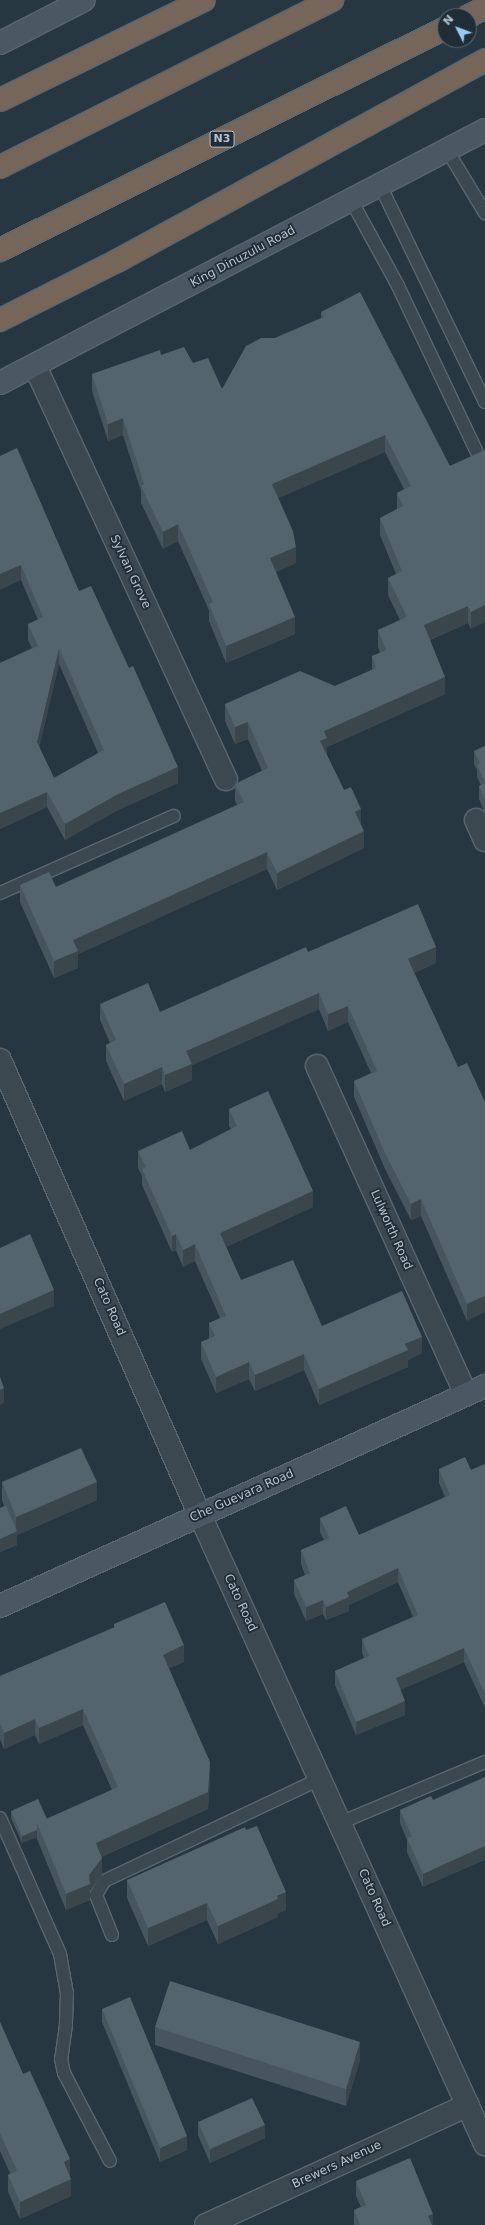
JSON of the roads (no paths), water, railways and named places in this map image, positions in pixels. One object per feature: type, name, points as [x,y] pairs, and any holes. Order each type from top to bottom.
[{"type":"highway","points":[[0,100],[204,0]]},
{"type":"highway","points":[[0,167],[332,0]]},
{"type":"highway","name":"N3","points":[[0,250],[437,32]]},
{"type":"highway","points":[[0,320],[117,261],[485,60]]},
{"type":"main road","points":[[0,43],[84,0]]},
{"type":"main road","name":"King Dinuzulu Road","points":[[0,383],[485,130]]},
{"type":"main road","name":"Che Guevara Road","points":[[0,1606],[485,1386]]},
{"type":"street","name":"Sylvan Grove","points":[[35,366],[226,779]]},
{"type":"street","points":[[476,820],[485,840]]},
{"type":"street","name":"Cato Road","points":[[0,1060],[200,1515],[485,2144]]},
{"type":"street","name":"Lulworth Road","points":[[317,1066],[466,1394]]},
{"type":"street","name":"Brewers Avenue","points":[[206,2225],[468,2105]]},
{"type":"lane","points":[[447,150],[485,214]]},
{"type":"lane","points":[[380,185],[485,402]]},
{"type":"lane","points":[[351,200],[398,286],[480,459]]},
{"type":"lane","points":[[0,893],[174,816]]},
{"type":"lane","points":[[340,1823],[485,1762]]},
{"type":"lane","points":[[112,1936],[96,1895],[104,1881],[320,1779]]},
{"type":"lane","points":[[0,1818],[61,1961],[67,1993],[66,2025],[61,2059],[64,2073],[110,2160]]}]
